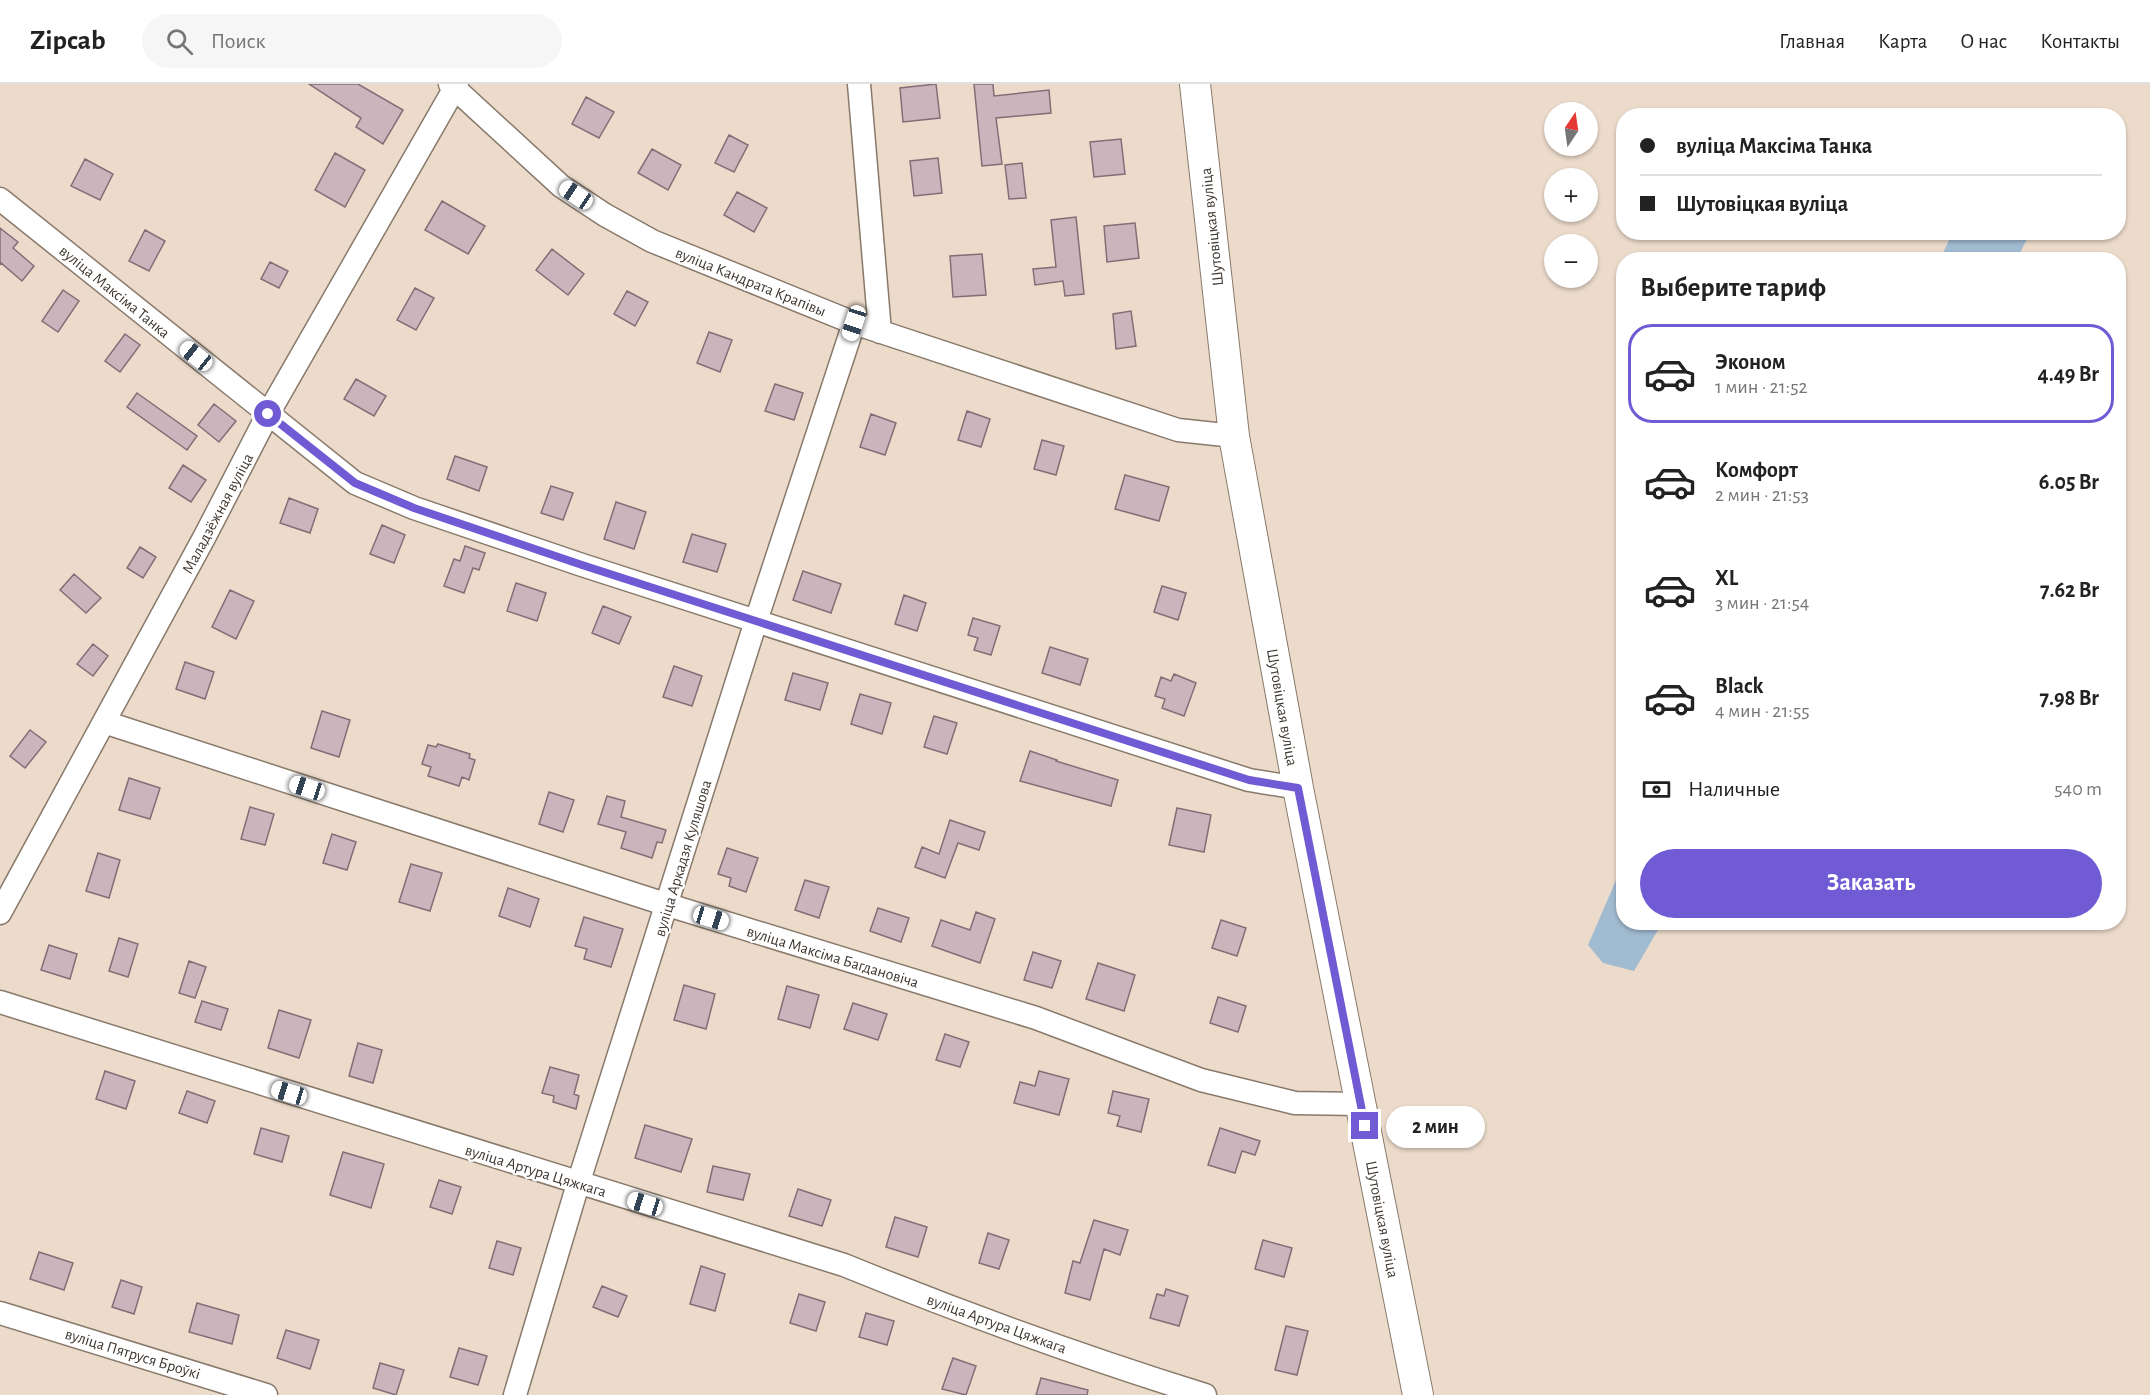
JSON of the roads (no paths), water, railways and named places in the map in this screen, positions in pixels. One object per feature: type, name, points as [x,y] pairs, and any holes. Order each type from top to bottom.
[{"type":"main road","name":"Шутовіцкая вуліца","points":[[1195,84],[1234,436],[1298,788],[1418,1395]]},
{"type":"street","points":[[859,84],[880,332]]},
{"type":"street","name":"вуліца Кандрата Крапівы","points":[[454,86],[561,186],[605,215],[652,241],[880,332],[1178,430],[1234,436]]},
{"type":"street","name":"Маладзёжная вуліца","points":[[0,913],[205,536],[268,414],[454,86]]},
{"type":"street","name":"вуліца Максіма Танка","points":[[0,199],[355,483],[414,508],[756,621],[1249,780],[1298,788]]},
{"type":"street","name":"вуліца Аркадзя Куляшова","points":[[515,1395],[578,1184],[756,621],[854,323]]},
{"type":"street","name":"вуліца Максіма Багдановіча","points":[[104,722],[668,905],[1036,1018],[1201,1080],[1295,1103],[1360,1104]]},
{"type":"street","name":"вуліца Артура Цяжкага","points":[[0,1002],[578,1184],[844,1265],[938,1302],[1138,1374],[1204,1395]]},
{"type":"street","name":"вуліца Пятруся Броўкі","points":[[0,1313],[266,1395]]},
{"type":"water","points":[[1949,240],[2026,240],[2020,252],[1943,252]]},
{"type":"water","points":[[1616,880],[1616,930],[1658,930],[1634,971],[1603,963],[1588,945]]}]
